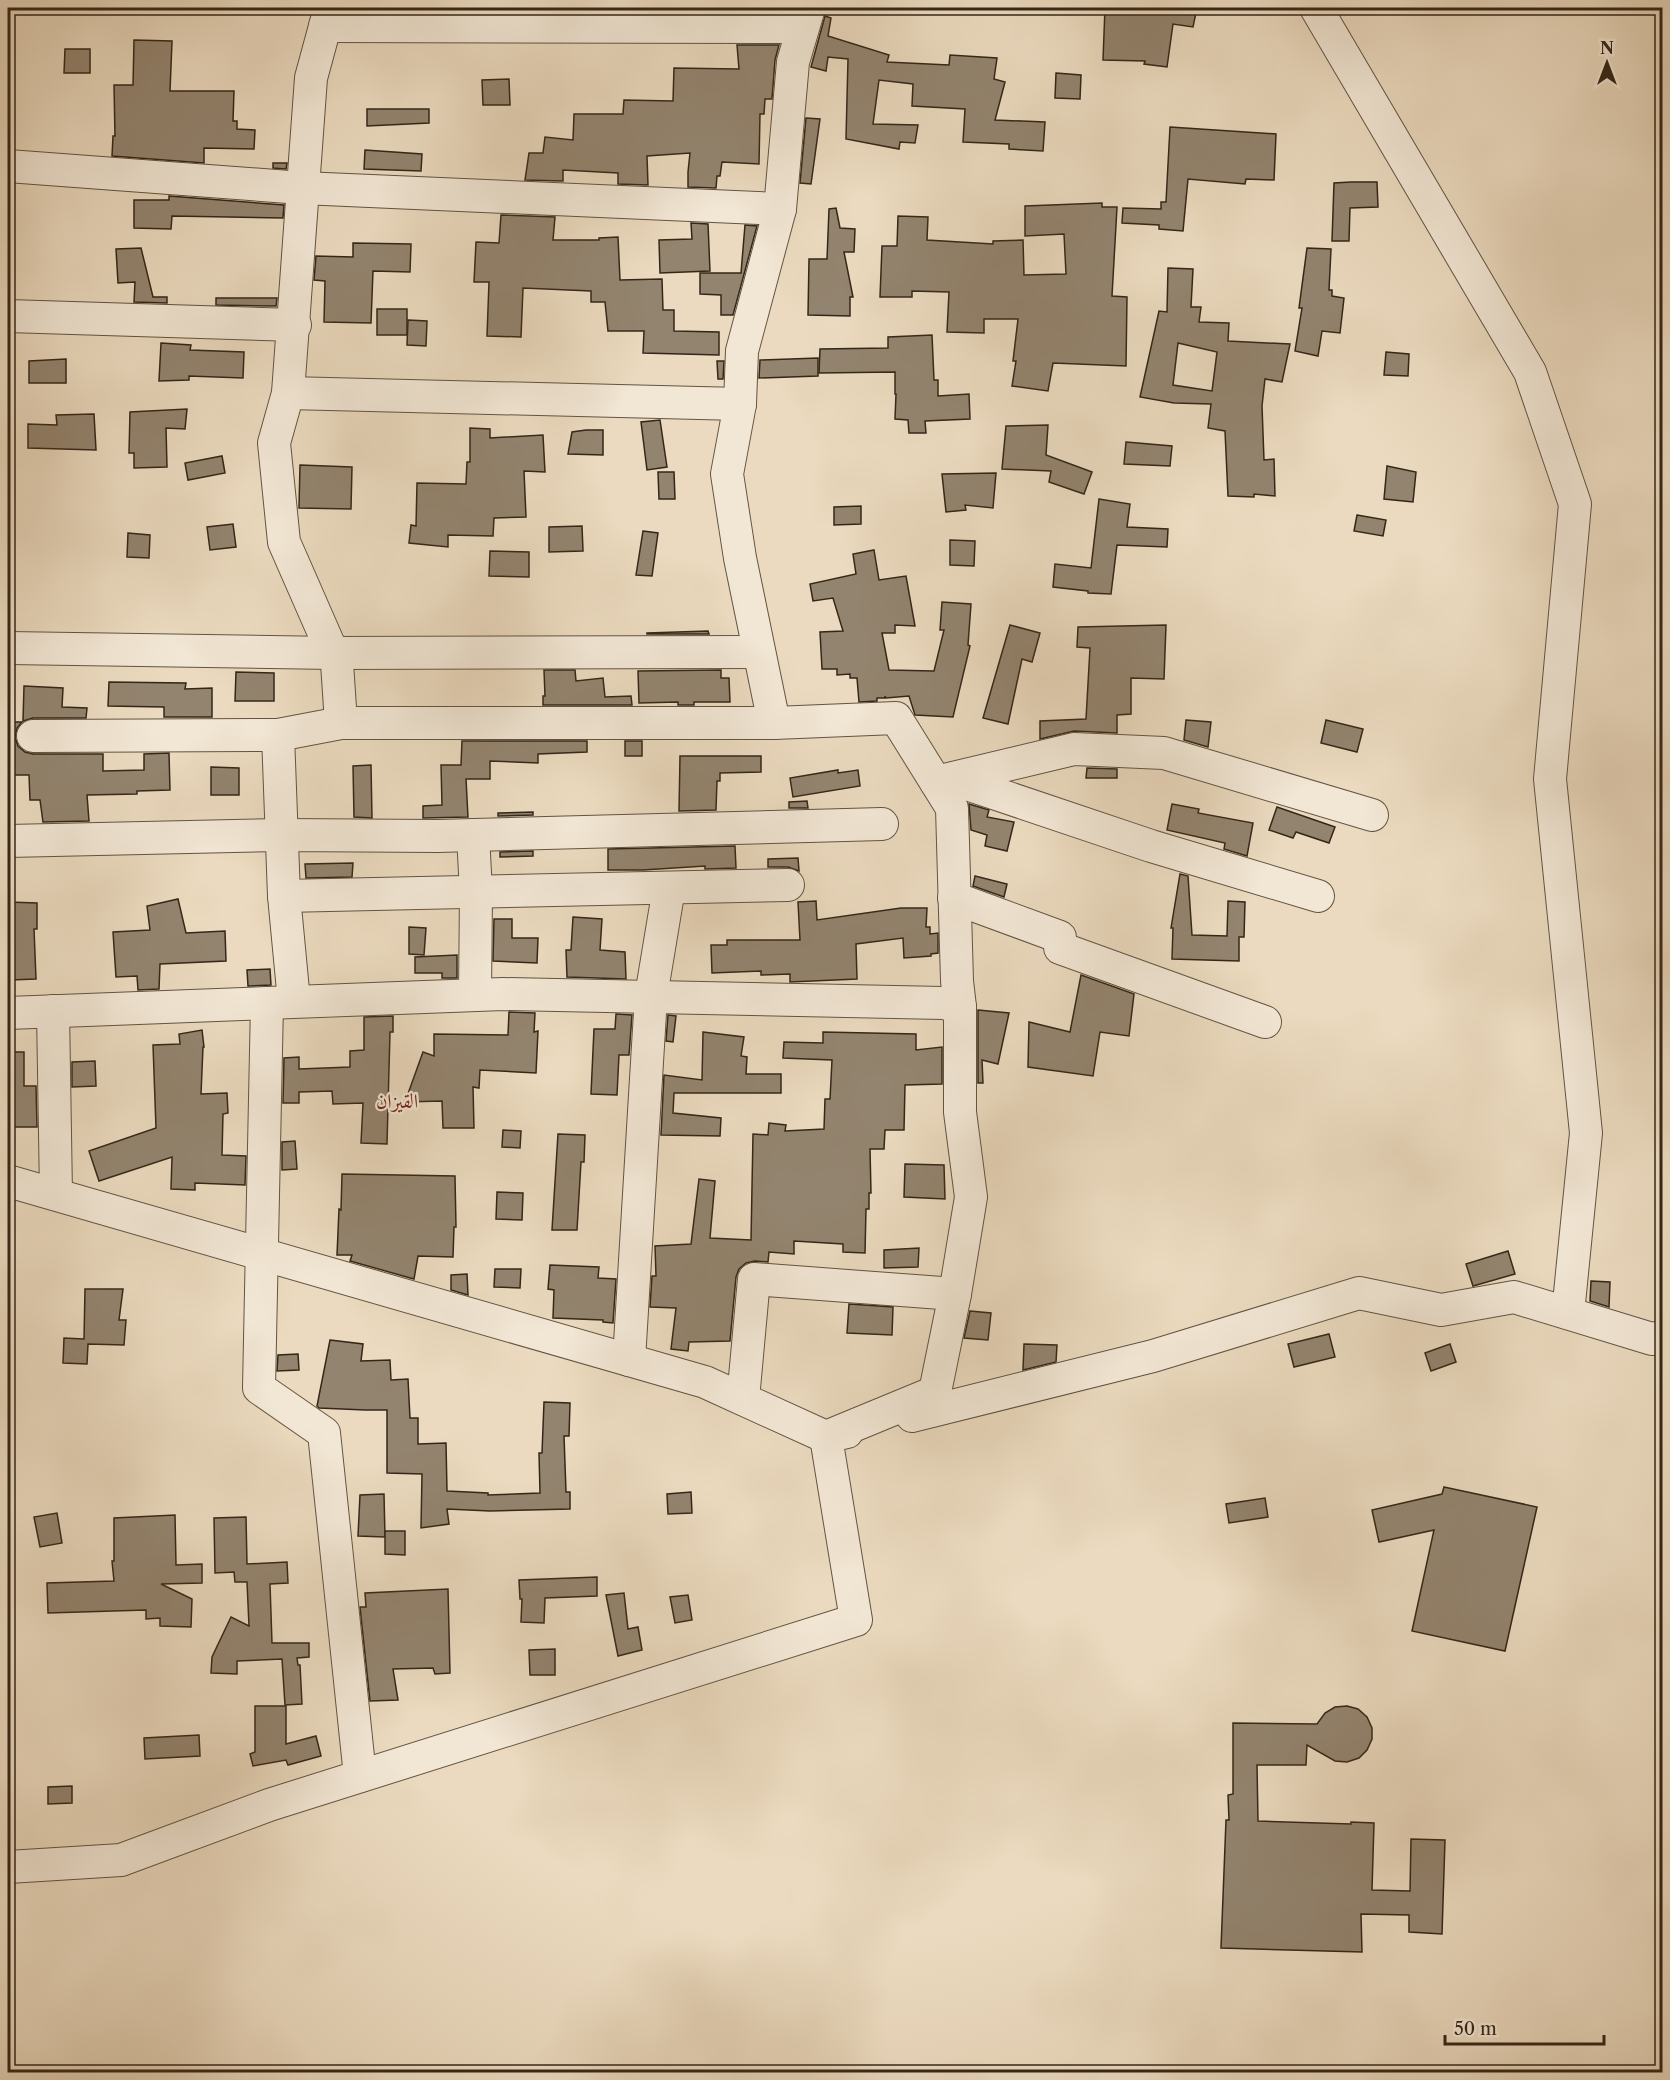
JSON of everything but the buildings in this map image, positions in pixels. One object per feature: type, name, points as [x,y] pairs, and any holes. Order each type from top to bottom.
[{"type":"street","points":[[1316,8],[1530,372],[1575,504],[1550,778],[1586,1133],[1568,1313]]},
{"type":"street","points":[[341,723],[337,663],[284,542],[274,443],[288,393],[295,325],[302,188],[311,78],[327,17],[806,17],[793,62],[780,209],[742,351],[740,404],[727,474],[740,558],[774,723]]},
{"type":"street","points":[[8,166],[302,188],[780,209]]},
{"type":"street","points":[[8,316],[295,325]]},
{"type":"street","points":[[288,393],[740,404]]},
{"type":"street","points":[[8,648],[333,653],[759,652]]},
{"type":"street","points":[[33,736],[278,735],[341,723],[774,723],[896,718],[944,780],[951,808],[957,981],[960,1007],[960,1112],[971,1197],[955,1294],[935,1392],[826,1437]]},
{"type":"street","points":[[278,735],[284,896],[280,1002],[262,1254],[259,1388],[324,1433],[360,1776]]},
{"type":"street","points":[[944,780],[1074,749],[1164,753],[1372,816]]},
{"type":"street","points":[[944,780],[1318,896]]},
{"type":"street","points":[[8,841],[281,835],[473,835],[882,824]]},
{"type":"street","points":[[473,835],[476,892],[475,996]]},
{"type":"street","points":[[284,896],[788,885]]},
{"type":"street","points":[[629,1360],[651,996],[669,888]]},
{"type":"street","points":[[954,898],[1060,937],[1060,948],[1265,1022]]},
{"type":"street","points":[[8,1013],[475,996],[651,996],[943,1003],[960,1007]]},
{"type":"street","points":[[52,1011],[56,1194]]},
{"type":"street","points":[[8,1181],[705,1382],[826,1437],[1153,1356],[1359,1293],[1441,1310],[1514,1297],[1652,1339],[1662,1338]]},
{"type":"street","points":[[743,1399],[754,1279],[955,1294]]},
{"type":"street","points":[[8,1867],[121,1860],[269,1805],[856,1620],[826,1437]]},
{"type":"district","name":"القيزان","points":[[397,1101]]}]
